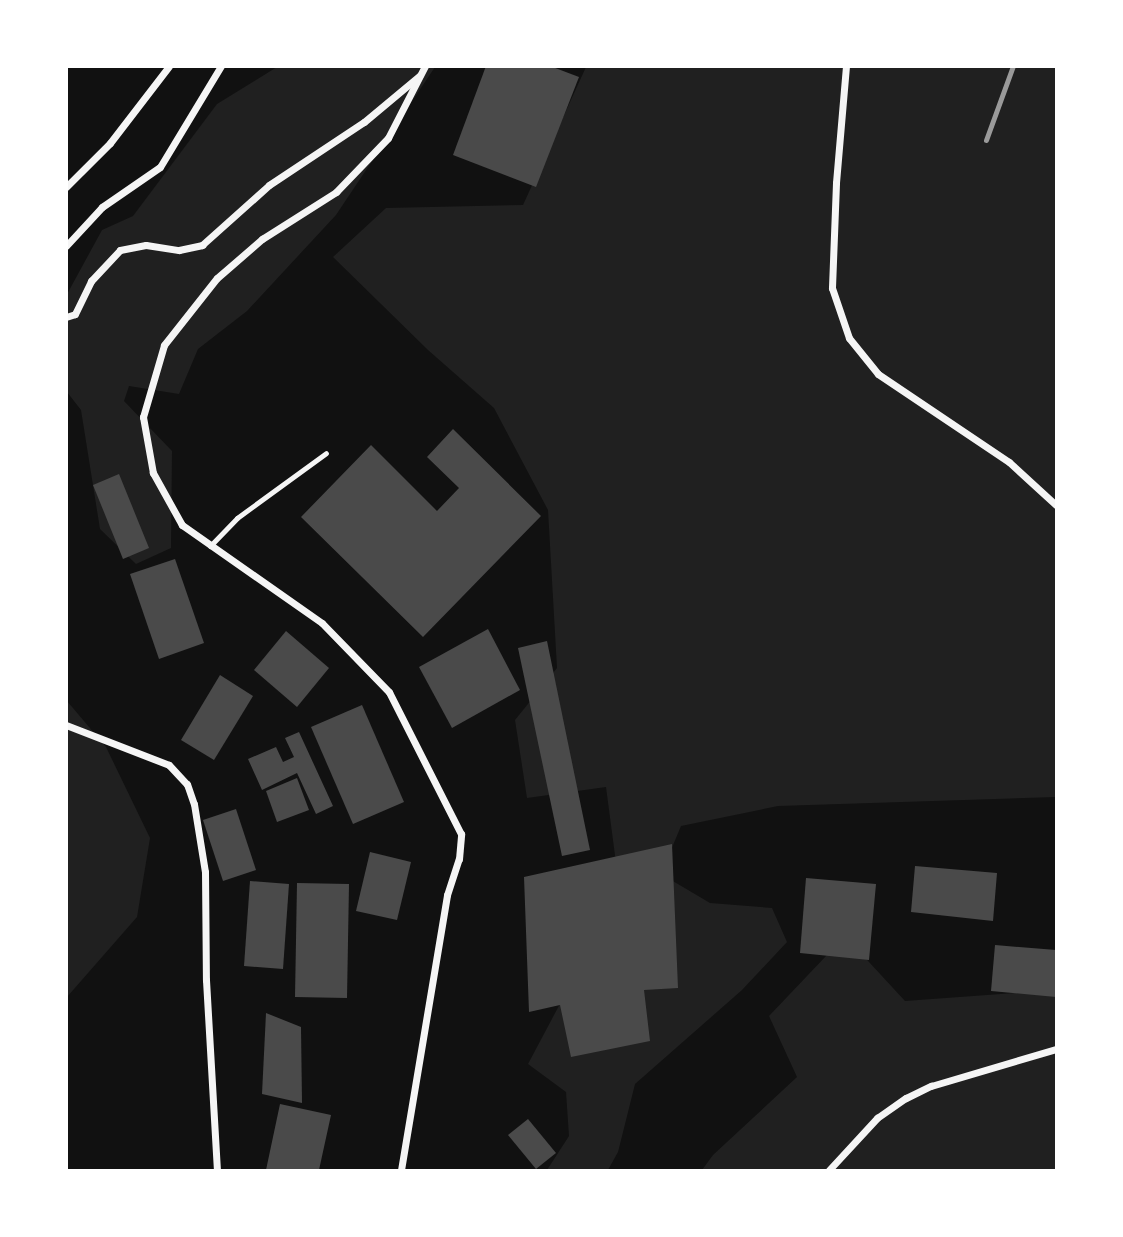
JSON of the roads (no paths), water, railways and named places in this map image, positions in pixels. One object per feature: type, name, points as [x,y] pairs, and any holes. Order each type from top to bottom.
[{"type":"street","points":[[66,187],[110,143],[169,66]]},
{"type":"street","points":[[66,246],[102,207],[160,167],[221,66]]},
{"type":"street","points":[[846,66],[836,183],[832,288],[849,338],[878,374],[1009,462],[1056,505]]},
{"type":"street","points":[[66,317],[75,314],[91,281],[120,250],[146,245],[179,250],[202,245],[269,186],[364,122],[424,70]]},
{"type":"street","points":[[401,1171],[447,895],[459,859],[461,834],[389,692],[322,623],[182,525],[153,473],[143,417],[164,345],[217,278],[262,239],[335,192],[388,138],[424,70]]},
{"type":"street","points":[[66,725],[169,765],[187,784],[205,872],[206,981],[217,1171]]},
{"type":"street","points":[[829,1171],[877,1118],[906,1098],[931,1086],[1056,1049]]},
{"type":"lane","points":[[210,546],[237,518],[326,453]]},
{"type":"railway","points":[[986,140],[1013,66]]}]
